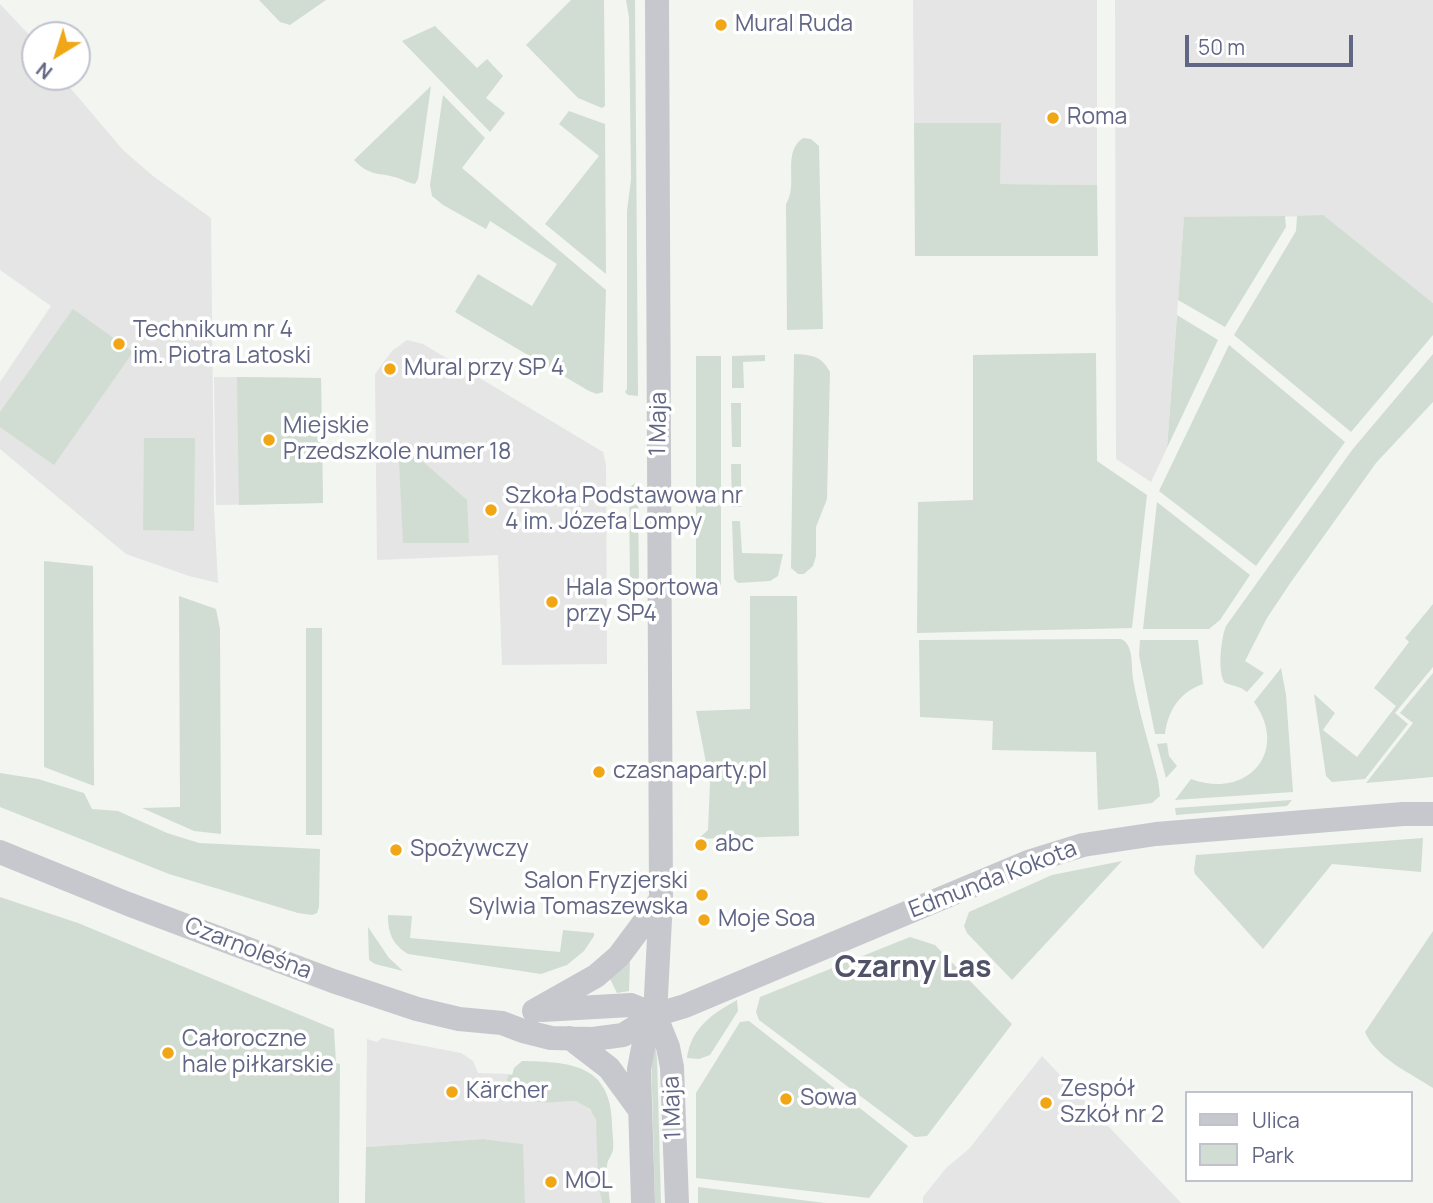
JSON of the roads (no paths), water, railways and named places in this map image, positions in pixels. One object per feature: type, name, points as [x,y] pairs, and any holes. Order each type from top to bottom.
[{"type":"street","name":"1 Maja","points":[[643,1203],[639,1069],[643,1043],[655,1015],[661,900],[657,0]]},
{"type":"street","name":"Edmunda Kokota","points":[[655,1015],[685,1006],[1028,862],[1083,845],[1156,834],[1403,814],[1433,814]]},
{"type":"street","name":"Czarnoleśna","points":[[0,852],[128,904],[360,991],[427,1012],[459,1019],[502,1023],[551,1038],[615,1037],[632,1031],[655,1015]]},
{"type":"street","points":[[534,1011],[596,976],[626,948],[661,900]]},
{"type":"street","name":"Czarnoleśna","points":[[502,1023],[534,1011],[631,1005],[655,1015]]},
{"type":"street","name":"1 Maja","points":[[655,1015],[668,1047],[672,1067],[677,1203]]},
{"type":"street","points":[[570,1038],[609,1068],[639,1109]]},
{"type":"place","name":"Mural Ruda","points":[[721,25]]},
{"type":"place","name":"Roma","points":[[1053,118]]},
{"type":"place","name":"Technikum nr 4 im. Piotra Latoski","points":[[119,344]]},
{"type":"place","name":"Mural przy SP 4","points":[[390,369]]},
{"type":"place","name":"Miejskie Przedszkole numer 18","points":[[269,440]]},
{"type":"place","name":"Szkoła Podstawowa nr 4 im. Józefa Lompy","points":[[491,510]]},
{"type":"place","name":"Hala Sportowa przy SP4","points":[[552,602]]},
{"type":"place","name":"czasnaparty.pl","points":[[599,772]]},
{"type":"place","name":"abc","points":[[701,845]]},
{"type":"place","name":"Spożywczy","points":[[396,850]]},
{"type":"place","name":"Salon Fryzjerski Sylwia Tomaszewska","points":[[702,895]]},
{"type":"place","name":"Moje Soa","points":[[704,920]]},
{"type":"place","name":"Całoroczne hale piłkarskie","points":[[168,1053]]},
{"type":"place","name":"Kärcher","points":[[452,1092]]},
{"type":"place","name":"Sowa","points":[[786,1099]]},
{"type":"place","name":"Zespół Szkół nr 2","points":[[1046,1103]]},
{"type":"place","name":"MOL","points":[[551,1182]]},
{"type":"district","name":"Czarny Las","points":[[913,969]]}]
